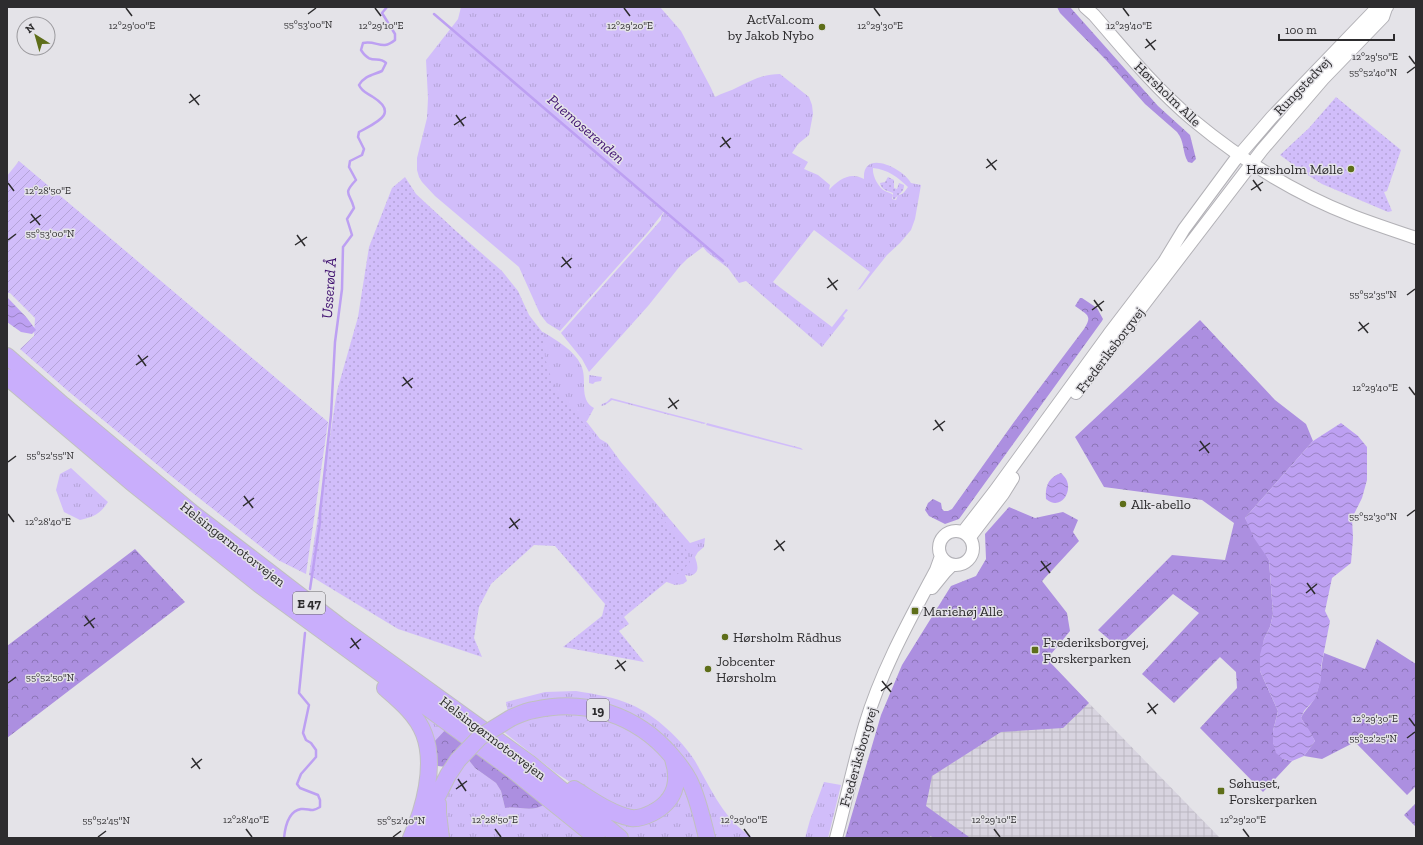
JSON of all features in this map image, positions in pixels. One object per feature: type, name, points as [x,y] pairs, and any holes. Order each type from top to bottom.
[{"type":"highway","name":"Helsingørmotorvejen","points":[[7,356],[140,470],[244,554],[338,625],[529,763],[620,838]]},
{"type":"highway","name":"Helsingørmotorvejen","points":[[7,377],[131,482],[260,585],[514,771],[597,838]]},
{"type":"highway","points":[[260,585],[297,620],[366,672],[396,697],[408,709],[423,732],[429,772],[423,803],[411,838]]},
{"type":"highway","name":"19","points":[[424,838],[433,805],[448,775],[458,760],[480,737],[511,718],[532,710],[572,706],[593,708],[613,714],[637,726],[661,743],[682,769],[691,786],[701,810],[707,838]]},
{"type":"highway","points":[[529,763],[615,813],[633,818],[645,817],[662,808],[671,797],[676,783],[677,771],[672,756]]},
{"type":"highway","points":[[441,788],[438,802],[438,813],[441,838]]},
{"type":"main road","name":"Rungstedvej","points":[[1239,155],[1272,117],[1375,10],[1386,7]]},
{"type":"main road","name":"Rungstedvej","points":[[1252,164],[1288,118],[1323,79],[1383,17],[1386,7]]},
{"type":"main road","name":"Hørsholm Alle","points":[[1089,10],[1153,83],[1193,120],[1239,155],[1252,164],[1319,201],[1353,216],[1416,238]]},
{"type":"main road","points":[[1252,164],[1256,145],[1329,63],[1338,48]]},
{"type":"main road","points":[[1173,267],[1175,256],[1235,172],[1239,155]]},
{"type":"main road","name":"Frederiksborgvej","points":[[966,534],[1034,436],[1164,262],[1184,229],[1239,155]]},
{"type":"main road","name":"Frederiksborgvej","points":[[966,534],[1003,494],[1018,469],[1252,164]]},
{"type":"main road","points":[[958,530],[966,534],[974,548],[970,559],[965,563],[958,565],[948,563],[941,556],[939,548],[942,538],[950,532],[958,530]]},
{"type":"main road","name":"Frederiksborgvej","points":[[836,838],[865,725],[887,668],[936,570],[941,556]]},
{"type":"main road","name":"Frederiksborgvej","points":[[915,611],[933,586],[952,565]]},
{"type":"shaded area","points":[[1046,659],[1220,838],[899,838],[932,776]]},
{"type":"green space","points":[[461,7],[660,7],[681,31],[715,97],[758,78],[780,74],[809,97],[813,114],[809,135],[798,144],[792,153],[808,162],[804,169],[818,175],[830,185],[829,190],[840,180],[849,176],[864,179],[865,170],[869,164],[876,163],[892,167],[907,177],[911,183],[921,185],[915,219],[911,230],[887,255],[857,291],[870,272],[814,230],[773,282],[832,327],[846,309],[848,310],[843,316],[845,318],[822,347],[746,281],[739,283],[728,268],[707,252],[703,247],[680,266],[648,306],[589,372],[582,359],[561,333],[661,220],[661,217],[666,209],[648,232],[560,331],[547,323],[540,314],[519,267],[435,196],[419,177],[417,170],[417,158],[427,118],[428,98],[426,60],[458,19]],"holes":[[[873,168],[892,174],[908,187],[903,194],[898,195],[896,200],[892,199],[893,195],[882,189],[876,181],[873,174]]]},
{"type":"green space","points":[[1057,7],[1070,7],[1158,106],[1190,135],[1196,159],[1192,163],[1188,162],[1186,158],[1180,136],[1177,132],[1145,104],[1106,60],[1060,13]]},
{"type":"green space","points":[[1336,97],[1401,150],[1387,191],[1384,192],[1392,211],[1388,212],[1322,184],[1280,155],[1309,128]]},
{"type":"green space","points":[[19,161],[328,422],[306,574],[278,560],[171,476],[68,391],[20,349],[34,336],[35,318],[10,293],[7,293],[7,176]]},
{"type":"green space","points":[[405,177],[416,194],[502,271],[518,291],[529,315],[543,333],[545,358],[554,387],[685,546],[690,562],[682,571],[624,617],[629,624],[619,631],[644,662],[563,647],[602,616],[605,604],[555,546],[534,545],[491,584],[479,607],[474,638],[482,657],[398,629],[309,575],[337,391],[358,317],[369,247],[392,188]]},
{"type":"green space","points":[[888,177],[894,180],[894,188],[897,189],[899,183],[904,185],[904,188],[895,199],[893,199],[893,193],[885,190],[880,183],[885,182]]},
{"type":"green space","points":[[1080,298],[1097,308],[1103,319],[1102,321],[959,519],[945,524],[929,516],[925,510],[928,503],[933,499],[941,503],[944,511],[952,509],[1014,422],[1084,329],[1088,318],[1075,306]]},
{"type":"green space","points":[[1200,320],[1275,400],[1306,424],[1313,441],[1245,518],[1269,560],[1273,614],[1270,627],[1264,639],[1260,671],[1278,711],[1273,731],[1273,743],[1283,759],[1292,761],[1263,792],[1200,728],[1237,688],[1236,672],[1220,657],[1174,703],[1142,674],[1199,613],[1173,594],[1118,647],[1098,630],[1172,555],[1225,560],[1234,523],[1202,500],[1104,487],[1075,437]]},
{"type":"green space","points":[[541,332],[564,346],[574,355],[581,365],[584,376],[586,399],[594,408],[586,421],[600,439],[607,443],[621,462],[690,543],[705,538],[704,547],[695,557],[697,571],[690,576],[685,575],[687,581],[683,584],[675,585],[664,581],[628,523],[546,376]]},
{"type":"green space","points":[[589,375],[602,377],[601,381],[593,384],[589,383]]},
{"type":"green space","points":[[611,398],[706,423],[704,424],[612,400],[601,406]]},
{"type":"green space","points":[[707,423],[801,448],[803,450],[706,425]]},
{"type":"green space","points":[[71,468],[108,502],[99,512],[89,518],[80,520],[64,512],[56,490],[60,474]]},
{"type":"green space","points":[[1009,507],[1035,518],[1063,512],[1078,520],[1073,532],[1079,541],[1042,581],[1067,613],[1070,631],[1047,659],[1089,703],[1063,728],[1001,732],[932,776],[926,806],[969,837],[933,838],[931,836],[928,838],[845,838],[881,715],[902,665],[951,586],[976,576],[986,559],[985,534]]},
{"type":"green space","points":[[135,549],[185,602],[7,738],[7,646]]},
{"type":"green space","points":[[1377,639],[1416,664],[1416,786],[1407,795],[1355,742],[1322,759],[1304,756],[1315,741],[1301,718],[1314,700],[1320,681],[1324,653],[1365,669]]},
{"type":"green space","points":[[576,691],[604,696],[625,702],[641,709],[659,722],[690,753],[726,813],[743,831],[753,838],[711,838],[702,799],[628,714],[508,713],[506,702],[545,692]]},
{"type":"green space","points":[[400,696],[447,728],[431,745]]},
{"type":"green space","points":[[571,711],[624,724],[666,758],[672,777],[663,803],[629,813],[578,787],[556,773],[500,729],[521,720]]},
{"type":"green space","points":[[447,728],[466,741],[446,767],[438,766],[432,761],[431,745]]},
{"type":"green space","points":[[476,749],[545,804],[531,809],[505,808],[501,791],[496,783],[475,768],[467,758]]},
{"type":"green space","points":[[467,758],[475,768],[496,783],[501,791],[505,808],[531,809],[545,804],[557,817],[584,838],[444,838],[443,801]]},
{"type":"green space","points":[[681,777],[702,838],[630,838],[583,798],[637,823]]},
{"type":"green space","points":[[824,782],[841,785],[828,838],[805,838],[810,820]]},
{"type":"green space","points":[[1416,803],[1416,827],[1404,815]]},
{"type":"water","points":[[7,297],[36,330],[32,334],[21,332],[7,322]]},
{"type":"water","points":[[1341,423],[1358,436],[1367,447],[1367,480],[1362,498],[1352,518],[1353,538],[1351,563],[1332,578],[1325,611],[1330,621],[1321,667],[1321,680],[1315,699],[1304,711],[1301,718],[1315,741],[1304,756],[1292,761],[1283,759],[1276,753],[1273,743],[1273,731],[1278,711],[1260,671],[1260,655],[1273,614],[1269,560],[1254,538],[1245,518],[1313,441]]},
{"type":"water","points":[[1061,473],[1067,481],[1068,491],[1064,499],[1060,502],[1051,502],[1046,499],[1048,483],[1053,477]]},
{"type":"waterway","name":"Usserød Å","points":[[310,589],[320,522],[331,415],[335,342],[342,289],[343,247],[352,235],[347,219],[354,208],[348,191],[356,180],[349,167],[350,161],[362,155],[364,149],[358,137],[359,132],[378,121],[385,113],[381,103],[363,91],[359,85],[366,78],[382,71],[386,63],[380,60],[368,58],[361,50],[363,43],[368,42],[386,45],[395,40],[395,34],[382,13],[387,7]]},
{"type":"waterway","name":"Puemoserenden","points":[[434,14],[723,261]]},
{"type":"waterway","name":"Usserød Å","points":[[284,838],[286,825],[293,813],[301,809],[312,810],[320,807],[318,795],[300,788],[297,784],[301,774],[316,757],[316,750],[311,743],[306,740],[303,733],[309,705],[299,693],[305,633]]},
{"type":"place","name":"ActVal.com by Jakob Nybo","points":[[822,27]]},
{"type":"place","name":"Hørsholm Mølle","points":[[1351,169]]},
{"type":"place","name":"Alk-abello","points":[[1123,504]]},
{"type":"place","name":"Mariehøj Alle","points":[[915,611]]},
{"type":"place","name":"Hørsholm Rådhus","points":[[725,637]]},
{"type":"place","name":"Frederiksborgvej, Forskerparken","points":[[1035,650]]},
{"type":"place","name":"Jobcenter Hørsholm","points":[[708,669]]},
{"type":"place","name":"Søhuset, Forskerparken","points":[[1221,791]]}]
